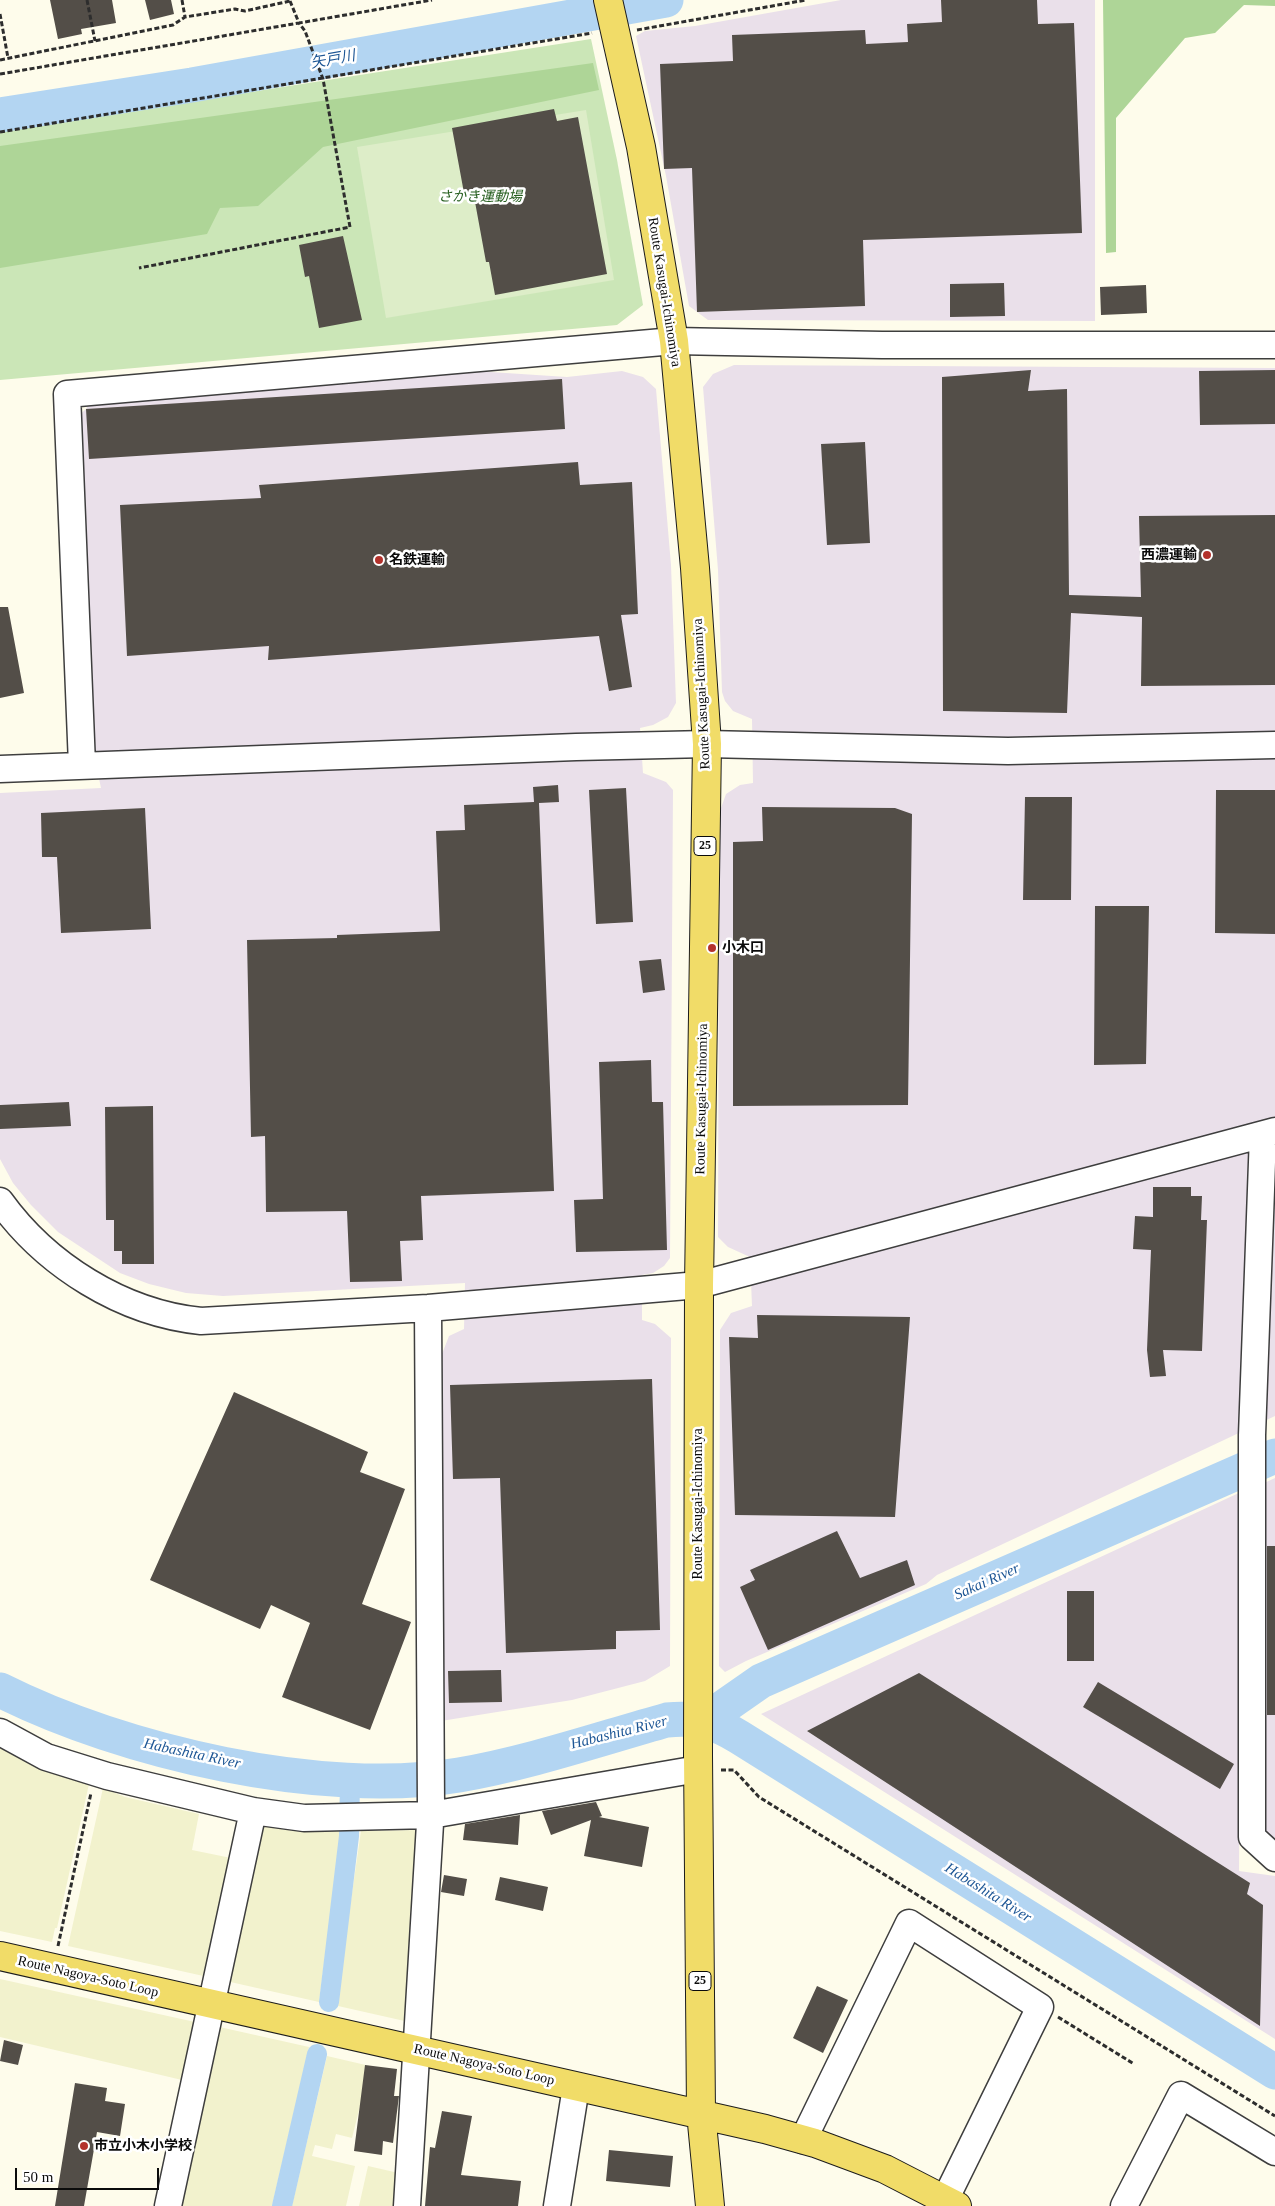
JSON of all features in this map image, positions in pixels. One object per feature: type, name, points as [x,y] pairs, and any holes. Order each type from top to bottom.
[{"type":"main road","name":"Route Kasugai-Ichinomiya","points":[[608,0],[613,30],[641,147],[674,341],[695,568],[707,744],[699,1286],[698,1762],[701,2113],[710,2206]]},
{"type":"main road","name":"Route Nagoya-Soto Loop","points":[[0,1956],[576,2087],[701,2113],[803,2140],[884,2170],[948,2204]]},
{"type":"street","points":[[82,765],[67,394],[674,341],[882,345],[1275,345]]},
{"type":"street","points":[[0,769],[707,744],[1008,751],[1275,745]]},
{"type":"street","points":[[0,1201],[10,1215],[42,1247],[77,1274],[126,1303],[176,1317],[201,1320],[428,1308],[699,1286],[1269,1133],[1252,1435],[1252,1838],[1275,1858]]},
{"type":"street","points":[[407,2206],[418,2050],[431,1811],[428,1308]]},
{"type":"street","points":[[0,1732],[46,1757],[107,1776],[253,1811],[304,1818],[431,1811],[698,1762]]},
{"type":"street","points":[[168,2206],[253,1811]]},
{"type":"street","points":[[803,2140],[910,1923],[1040,2007],[948,2204]]},
{"type":"street","points":[[557,2206],[576,2087]]},
{"type":"street","points":[[1124,2206],[1181,2095],[1275,2152]]},
{"type":"path","points":[[87,0],[95,41]]},
{"type":"path","points":[[182,0],[185,17]]},
{"type":"path","points":[[0,60],[173,25],[185,17],[235,9],[245,11],[290,0],[299,23],[305,31],[323,79],[350,227],[139,268]]},
{"type":"path","points":[[0,74],[432,0]]},
{"type":"path","points":[[0,132],[613,30],[806,0]]},
{"type":"path","points":[[0,14],[8,58]]},
{"type":"path","points":[[698,1762],[734,1770],[759,1797],[1275,2116]]},
{"type":"path","points":[[53,1968],[92,1790]]},
{"type":"path","points":[[1040,2007],[1134,2064]]},
{"type":"shaded area","points":[[841,0],[1095,0],[1095,321],[708,320],[689,306],[666,176],[636,36],[645,31],[695,26]]},
{"type":"shaded area","points":[[734,365],[1275,368],[1275,1416],[937,1575],[926,1584],[746,1661],[725,1672],[719,1666],[720,1330],[731,1313],[752,1306],[750,1257],[728,1247],[718,1237],[719,825],[721,808],[726,794],[740,785],[753,783],[752,719],[733,711],[725,701],[722,692],[718,570],[703,387],[713,374]]},
{"type":"shaded area","points":[[414,367],[567,377],[622,371],[643,377],[656,389],[671,565],[676,703],[668,717],[653,725],[640,728],[643,773],[666,782],[673,790],[670,1258],[664,1266],[653,1273],[642,1275],[642,1320],[655,1324],[671,1338],[670,1666],[645,1681],[572,1700],[441,1721],[442,1354],[449,1336],[464,1329],[465,1283],[223,1296],[186,1293],[149,1284],[120,1273],[58,1232],[31,1205],[13,1183],[0,1159],[0,793],[101,788],[91,741],[75,419],[86,409],[94,396]]},
{"type":"shaded area","points":[[1275,1478],[1275,1841],[1265,1836],[1260,1821],[1262,1484]]},
{"type":"shaded area","points":[[1241,1492],[1239,1871],[1275,1876],[1275,2039],[761,1714]]},
{"type":"green space","points":[[1103,0],[1275,0],[1275,6],[1244,5],[1215,33],[1185,38],[1116,118],[1116,252],[1106,253]]},
{"type":"green space","name":"さかき運動場","points":[[591,39],[617,160],[643,305],[617,325],[0,380],[0,131]]},
{"type":"green space","points":[[593,63],[599,90],[323,147],[258,206],[220,208],[207,234],[0,268],[0,146]]},
{"type":"green space","points":[[586,110],[614,280],[386,318],[357,147]]},
{"type":"green space","points":[[0,1748],[43,1769],[89,1784],[57,1928],[55,1928],[52,1942],[0,1931]]},
{"type":"green space","points":[[103,1788],[125,1797],[199,1814],[192,1850],[236,1859],[208,1977],[68,1946]]},
{"type":"green space","points":[[261,1826],[302,1832],[341,1831],[319,2002],[226,1981]]},
{"type":"green space","points":[[422,1830],[409,2022],[338,2006],[339,1998],[337,1997],[361,1831]]},
{"type":"green space","points":[[0,1979],[195,2022],[182,2080],[0,2037]]},
{"type":"green space","points":[[215,2026],[309,2047],[272,2206],[179,2206]]},
{"type":"green space","points":[[327,2056],[370,2066],[352,2138],[336,2134],[332,2149],[315,2145],[312,2156],[355,2166],[346,2206],[292,2206]]},
{"type":"green space","points":[[368,2166],[403,2174],[401,2206],[359,2206]]},
{"type":"building","points":[[50,0],[112,0],[116,23],[81,29],[82,34],[58,39]]},
{"type":"building","points":[[145,0],[171,0],[174,14],[150,20]]},
{"type":"building","points":[[941,0],[1037,0],[1038,24],[1074,23],[1082,233],[863,240],[865,306],[697,312],[692,168],[664,169],[660,64],[733,61],[732,35],[865,30],[866,44],[908,42],[907,24],[942,22]]},
{"type":"building","points":[[554,109],[557,121],[578,117],[607,274],[495,295],[489,262],[486,262],[473,191],[464,193],[452,128]]},
{"type":"building","points":[[343,236],[362,320],[319,328],[309,276],[305,277],[299,245]]},
{"type":"building","points":[[1004,283],[1005,316],[950,317],[950,284]]},
{"type":"building","points":[[1146,285],[1147,313],[1101,315],[1100,287]]},
{"type":"building","name":"西濃運輸","points":[[1031,370],[1028,391],[1067,389],[1069,595],[1141,597],[1139,516],[1275,515],[1275,685],[1141,686],[1142,617],[1071,613],[1067,713],[943,711],[942,377]]},
{"type":"building","points":[[1275,370],[1275,424],[1200,425],[1199,371]]},
{"type":"building","points":[[562,379],[565,429],[89,459],[86,409]]},
{"type":"building","points":[[865,442],[870,543],[827,545],[821,444]]},
{"type":"building","name":"名鉄運輸","points":[[578,462],[580,485],[632,482],[638,614],[621,615],[632,687],[609,691],[599,636],[268,660],[269,646],[127,656],[120,505],[261,498],[259,485]]},
{"type":"building","points":[[0,607],[8,607],[24,693],[0,698]]},
{"type":"building","points":[[558,785],[559,802],[539,803],[554,1191],[421,1196],[423,1240],[400,1241],[402,1281],[350,1282],[347,1211],[266,1212],[265,1136],[251,1137],[247,940],[337,938],[337,935],[440,931],[436,831],[465,830],[464,805],[534,802],[533,787]]},
{"type":"building","points":[[626,788],[633,922],[596,924],[589,790]]},
{"type":"building","points":[[1216,790],[1275,790],[1275,934],[1215,933]]},
{"type":"building","points":[[1025,797],[1072,797],[1071,900],[1023,900]]},
{"type":"building","points":[[762,807],[895,808],[912,814],[908,1105],[733,1106],[733,842],[763,841]]},
{"type":"building","points":[[145,808],[151,929],[61,933],[57,857],[42,857],[41,813]]},
{"type":"building","points":[[1095,906],[1149,906],[1146,1064],[1094,1065]]},
{"type":"building","points":[[661,959],[665,990],[643,993],[639,961]]},
{"type":"building","points":[[651,1060],[652,1102],[663,1102],[667,1250],[576,1252],[574,1200],[603,1199],[599,1062]]},
{"type":"building","points":[[69,1102],[71,1126],[0,1129],[0,1105]]},
{"type":"building","points":[[153,1106],[154,1264],[122,1264],[122,1251],[114,1251],[114,1220],[106,1220],[105,1107]]},
{"type":"building","points":[[1153,1187],[1191,1187],[1191,1196],[1202,1196],[1201,1220],[1207,1220],[1202,1351],[1163,1350],[1166,1376],[1150,1377],[1147,1350],[1151,1250],[1133,1249],[1135,1216],[1153,1217]]},
{"type":"building","points":[[757,1315],[910,1317],[895,1517],[735,1515],[729,1337],[758,1338]]},
{"type":"building","points":[[652,1379],[660,1630],[616,1631],[616,1649],[506,1653],[500,1478],[453,1479],[450,1385]]},
{"type":"building","points":[[234,1392],[368,1452],[360,1472],[405,1489],[362,1604],[411,1622],[370,1730],[282,1697],[310,1623],[271,1605],[260,1629],[150,1580]]},
{"type":"building","points":[[837,1531],[860,1578],[907,1560],[915,1585],[768,1650],[740,1587],[755,1580],[750,1570]]},
{"type":"building","points":[[1267,1546],[1275,1546],[1275,1715],[1267,1715]]},
{"type":"building","points":[[1067,1591],[1094,1591],[1094,1661],[1067,1661]]},
{"type":"building","points":[[501,1670],[502,1702],[449,1703],[448,1671]]},
{"type":"building","points":[[919,1673],[1250,1883],[1247,1894],[1263,1905],[1260,2026],[807,1731]]},
{"type":"building","points":[[1098,1682],[1234,1764],[1220,1789],[1083,1707]]},
{"type":"building","points":[[596,1802],[602,1816],[599,1817],[649,1827],[642,1867],[584,1856],[591,1820],[551,1835],[542,1811]]},
{"type":"building","points":[[520,1815],[518,1845],[463,1840],[465,1824]]},
{"type":"building","points":[[444,1875],[467,1879],[464,1896],[441,1892]]},
{"type":"building","points":[[500,1877],[548,1887],[543,1911],[495,1900]]},
{"type":"building","points":[[817,1986],[848,2000],[823,2053],[793,2038]]},
{"type":"building","points":[[4,2040],[23,2045],[18,2065],[0,2061]]},
{"type":"building","points":[[365,2065],[397,2069],[394,2096],[399,2096],[393,2143],[383,2141],[382,2155],[354,2151]]},
{"type":"building","points":[[75,2083],[107,2088],[105,2101],[125,2104],[120,2136],[97,2132],[84,2206],[55,2206]]},
{"type":"building","points":[[442,2111],[472,2116],[461,2175],[521,2181],[518,2206],[425,2206],[430,2147],[435,2148]]},
{"type":"building","points":[[609,2150],[673,2156],[670,2187],[606,2181]]},
{"type":"waterway","name":"矢戸川","points":[[0,115],[192,85],[666,0]]},
{"type":"waterway","name":"Sakai River","points":[[705,1720],[761,1681],[1275,1456]]},
{"type":"waterway","name":"Habashita River","points":[[0,1690],[49,1712],[104,1733],[163,1750],[224,1764],[286,1775],[347,1780],[405,1780],[459,1775],[538,1757],[667,1720],[687,1719],[713,1724],[739,1737],[1275,2072]]},
{"type":"waterway","points":[[329,2002],[349,1836],[350,1780]]},
{"type":"waterway","points":[[282,2206],[317,2054]]},
{"type":"place","name":"西濃運輸","points":[[1207,555]]},
{"type":"place","name":"名鉄運輸","points":[[379,560]]},
{"type":"place","name":"小木口","points":[[712,948]]},
{"type":"place","name":"市立小木小学校","points":[[84,2146]]}]
